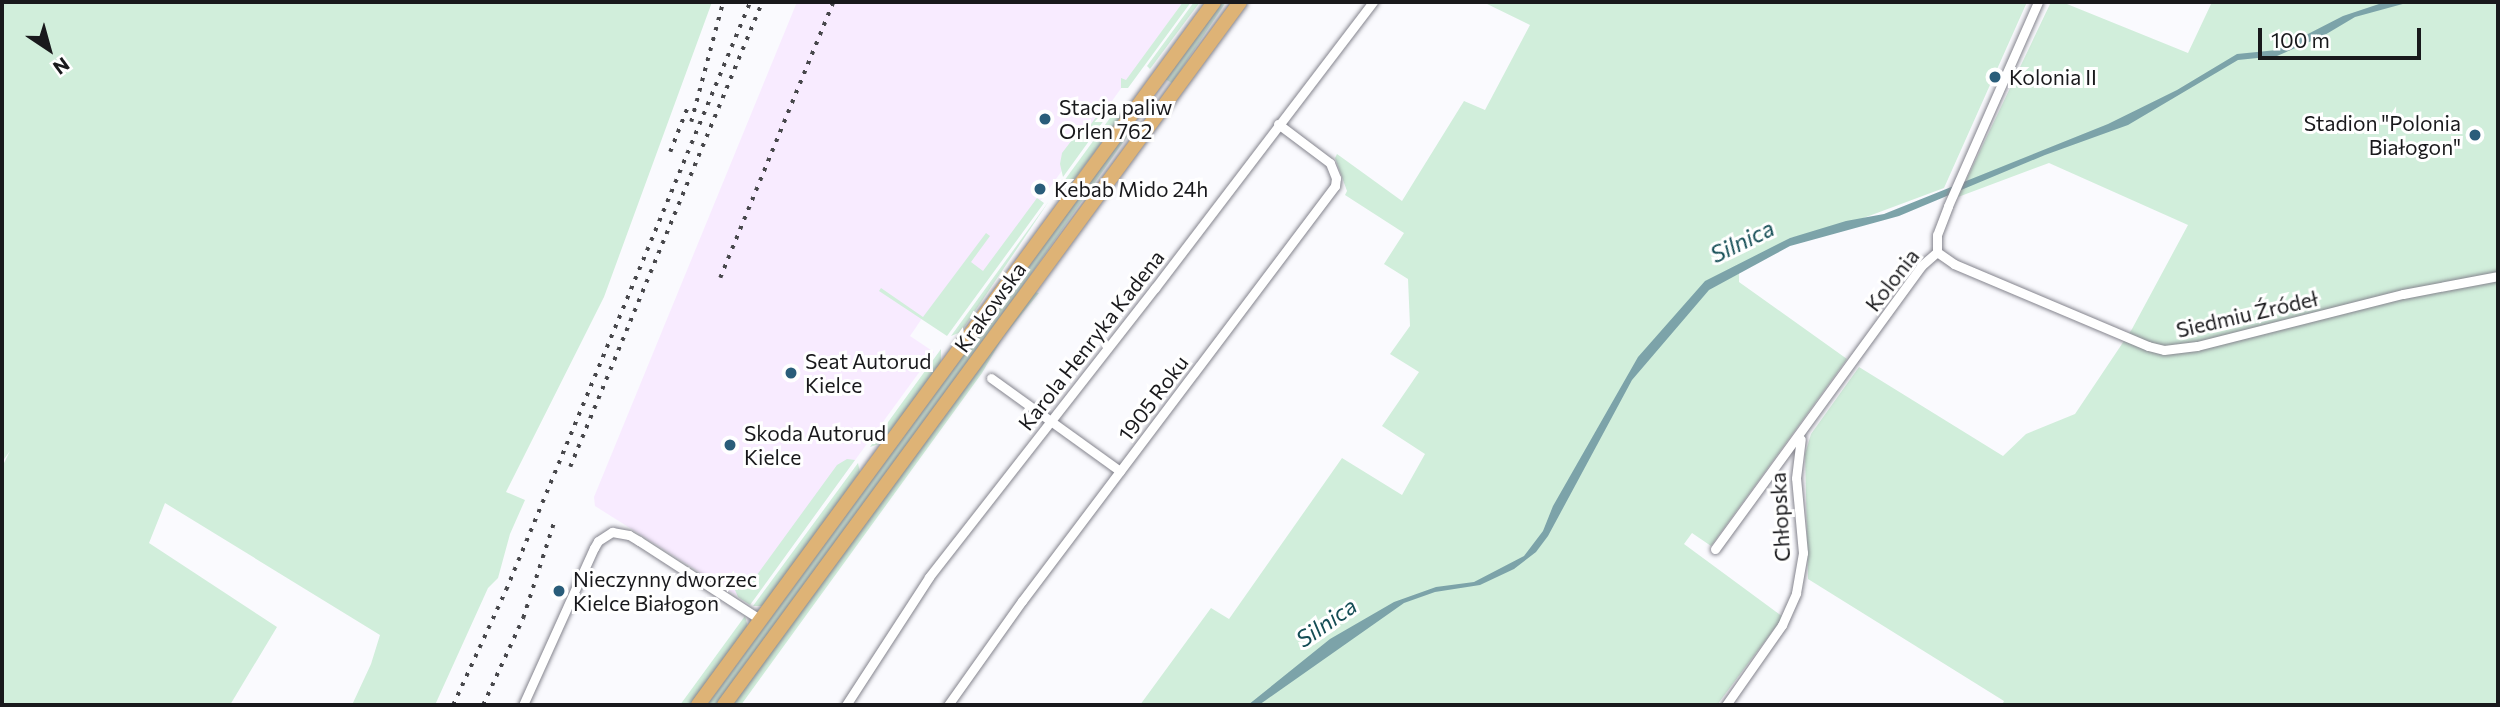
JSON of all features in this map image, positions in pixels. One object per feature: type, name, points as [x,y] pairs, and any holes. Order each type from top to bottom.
[{"type":"main road","name":"Krakowska","points":[[698,705],[1214,2]]},
{"type":"main road","name":"Krakowska","points":[[724,705],[1240,2]]},
{"type":"street","name":"Karola Henryka Kadena","points":[[846,705],[929,577],[1155,288],[1373,2]]},
{"type":"street","name":"Kolonia","points":[[1715,549],[1921,266],[1937,252],[1937,235],[1958,181],[2038,2]]},
{"type":"street","name":"1905 Roku","points":[[948,705],[1335,186],[1336,178],[1330,163],[1278,124]]},
{"type":"street","name":"Siedmiu Źródeł","points":[[1937,252],[1954,264],[2148,346],[2164,350],[2197,346],[2403,294],[2498,276]]},
{"type":"street","points":[[991,378],[1120,471]]},
{"type":"street","name":"Chłopska","points":[[1726,705],[1782,625],[1796,593],[1803,553],[1796,478],[1802,433]]},
{"type":"street","points":[[523,705],[594,548],[598,541],[612,532],[629,535],[761,620]]},
{"type":"shaded area","points":[[797,2],[1183,2],[985,278],[923,317],[910,336],[934,352],[750,604],[595,506],[594,497]]},
{"type":"green space","points":[[2,2],[712,2],[604,297],[506,492],[525,500],[510,534],[498,578],[488,588],[435,705],[352,705],[371,664],[380,635],[165,503],[149,543],[277,627],[230,705],[2,705],[2,467],[10,451],[2,462]]},
{"type":"green space","points":[[1183,2],[1191,2],[1128,88],[1121,88],[1121,78],[1126,80]]},
{"type":"green space","points":[[1194,2],[1200,2],[1150,69],[1147,66]]},
{"type":"green space","points":[[1222,2],[1226,2],[1172,83],[1165,79]]},
{"type":"green space","points":[[1483,2],[2027,2],[1944,188],[1834,229],[1790,238],[1739,269],[1739,282],[1847,359],[1711,546],[1692,533],[1684,544],[1783,617],[1717,705],[1140,705],[1211,608],[1229,619],[1342,458],[1402,495],[1425,454],[1382,426],[1419,372],[1390,354],[1410,326],[1408,279],[1384,264],[1404,233],[1345,195],[1347,191],[1335,158],[1337,154],[1402,201],[1464,101],[1485,110],[1530,25]]},
{"type":"green space","points":[[2051,2],[2062,2],[2188,53],[2212,2],[2498,2],[2498,705],[2002,705],[2004,701],[1808,579],[1805,454],[1811,434],[1859,367],[2003,456],[2026,434],[2075,414],[2132,329],[2188,225],[2049,163],[1958,197]]},
{"type":"green space","points":[[1112,103],[1115,105],[1063,177],[1060,164],[1062,153],[1075,136],[1086,131],[1104,106]]},
{"type":"green space","points":[[1118,107],[1120,118],[1067,189],[1064,181]]},
{"type":"green space","points":[[1130,127],[1133,128],[1017,294],[716,705],[707,705]]},
{"type":"green space","points":[[1037,198],[1044,203],[947,336],[879,291],[881,288],[923,317],[986,233],[990,236],[971,262],[983,271]]},
{"type":"green space","points":[[1049,201],[961,332],[951,336]]},
{"type":"green space","points":[[1035,292],[1039,293],[1003,337],[982,373],[741,705],[732,705]]},
{"type":"green space","points":[[941,349],[941,362],[882,443],[870,447]]},
{"type":"green space","points":[[847,459],[855,460],[750,605],[738,597],[735,590],[742,578],[751,583],[837,465]]},
{"type":"green space","points":[[858,463],[860,472],[763,606],[753,606]]},
{"type":"green space","points":[[745,616],[748,627],[690,705],[680,705]]},
{"type":"water","points":[[2385,2],[2410,2],[2355,17],[2323,36],[2277,56],[2238,60],[2128,125],[2045,155],[1899,216],[1790,246],[1709,290],[1632,380],[1548,536],[1536,552],[1514,569],[1480,585],[1435,592],[1404,603],[1259,705],[1248,705],[1330,639],[1394,602],[1436,587],[1474,582],[1524,556],[1543,531],[1553,506],[1638,357],[1705,281],[1790,238],[1846,221],[1884,214],[2108,124],[2177,90],[2237,54],[2277,50],[2343,16]]},
{"type":"railway","points":[[691,122],[723,2]]},
{"type":"railway","points":[[453,705],[506,590],[750,2]]},
{"type":"railway","points":[[570,467],[762,2]]},
{"type":"railway","points":[[720,278],[833,2]]},
{"type":"railway","points":[[670,152],[688,106]]},
{"type":"railway","points":[[483,705],[523,618],[555,519]]},
{"type":"place","name":"Kolonia II","points":[[1995,77]]},
{"type":"place","name":"Stacja paliw Orlen 762","points":[[1045,119]]},
{"type":"place","name":"Stadion \"Polonia Białogon\"","points":[[2475,135]]},
{"type":"place","name":"Kebab Mido 24h","points":[[1040,189]]},
{"type":"place","name":"Seat Autorud Kielce","points":[[791,373]]},
{"type":"place","name":"Skoda Autorud Kielce","points":[[730,445]]},
{"type":"place","name":"Nieczynny dworzec Kielce Białogon","points":[[559,591]]},
{"type":"water label","name":"Silnica","points":[[1742,241]]},
{"type":"water label","name":"Silnica","points":[[1326,622]]}]
